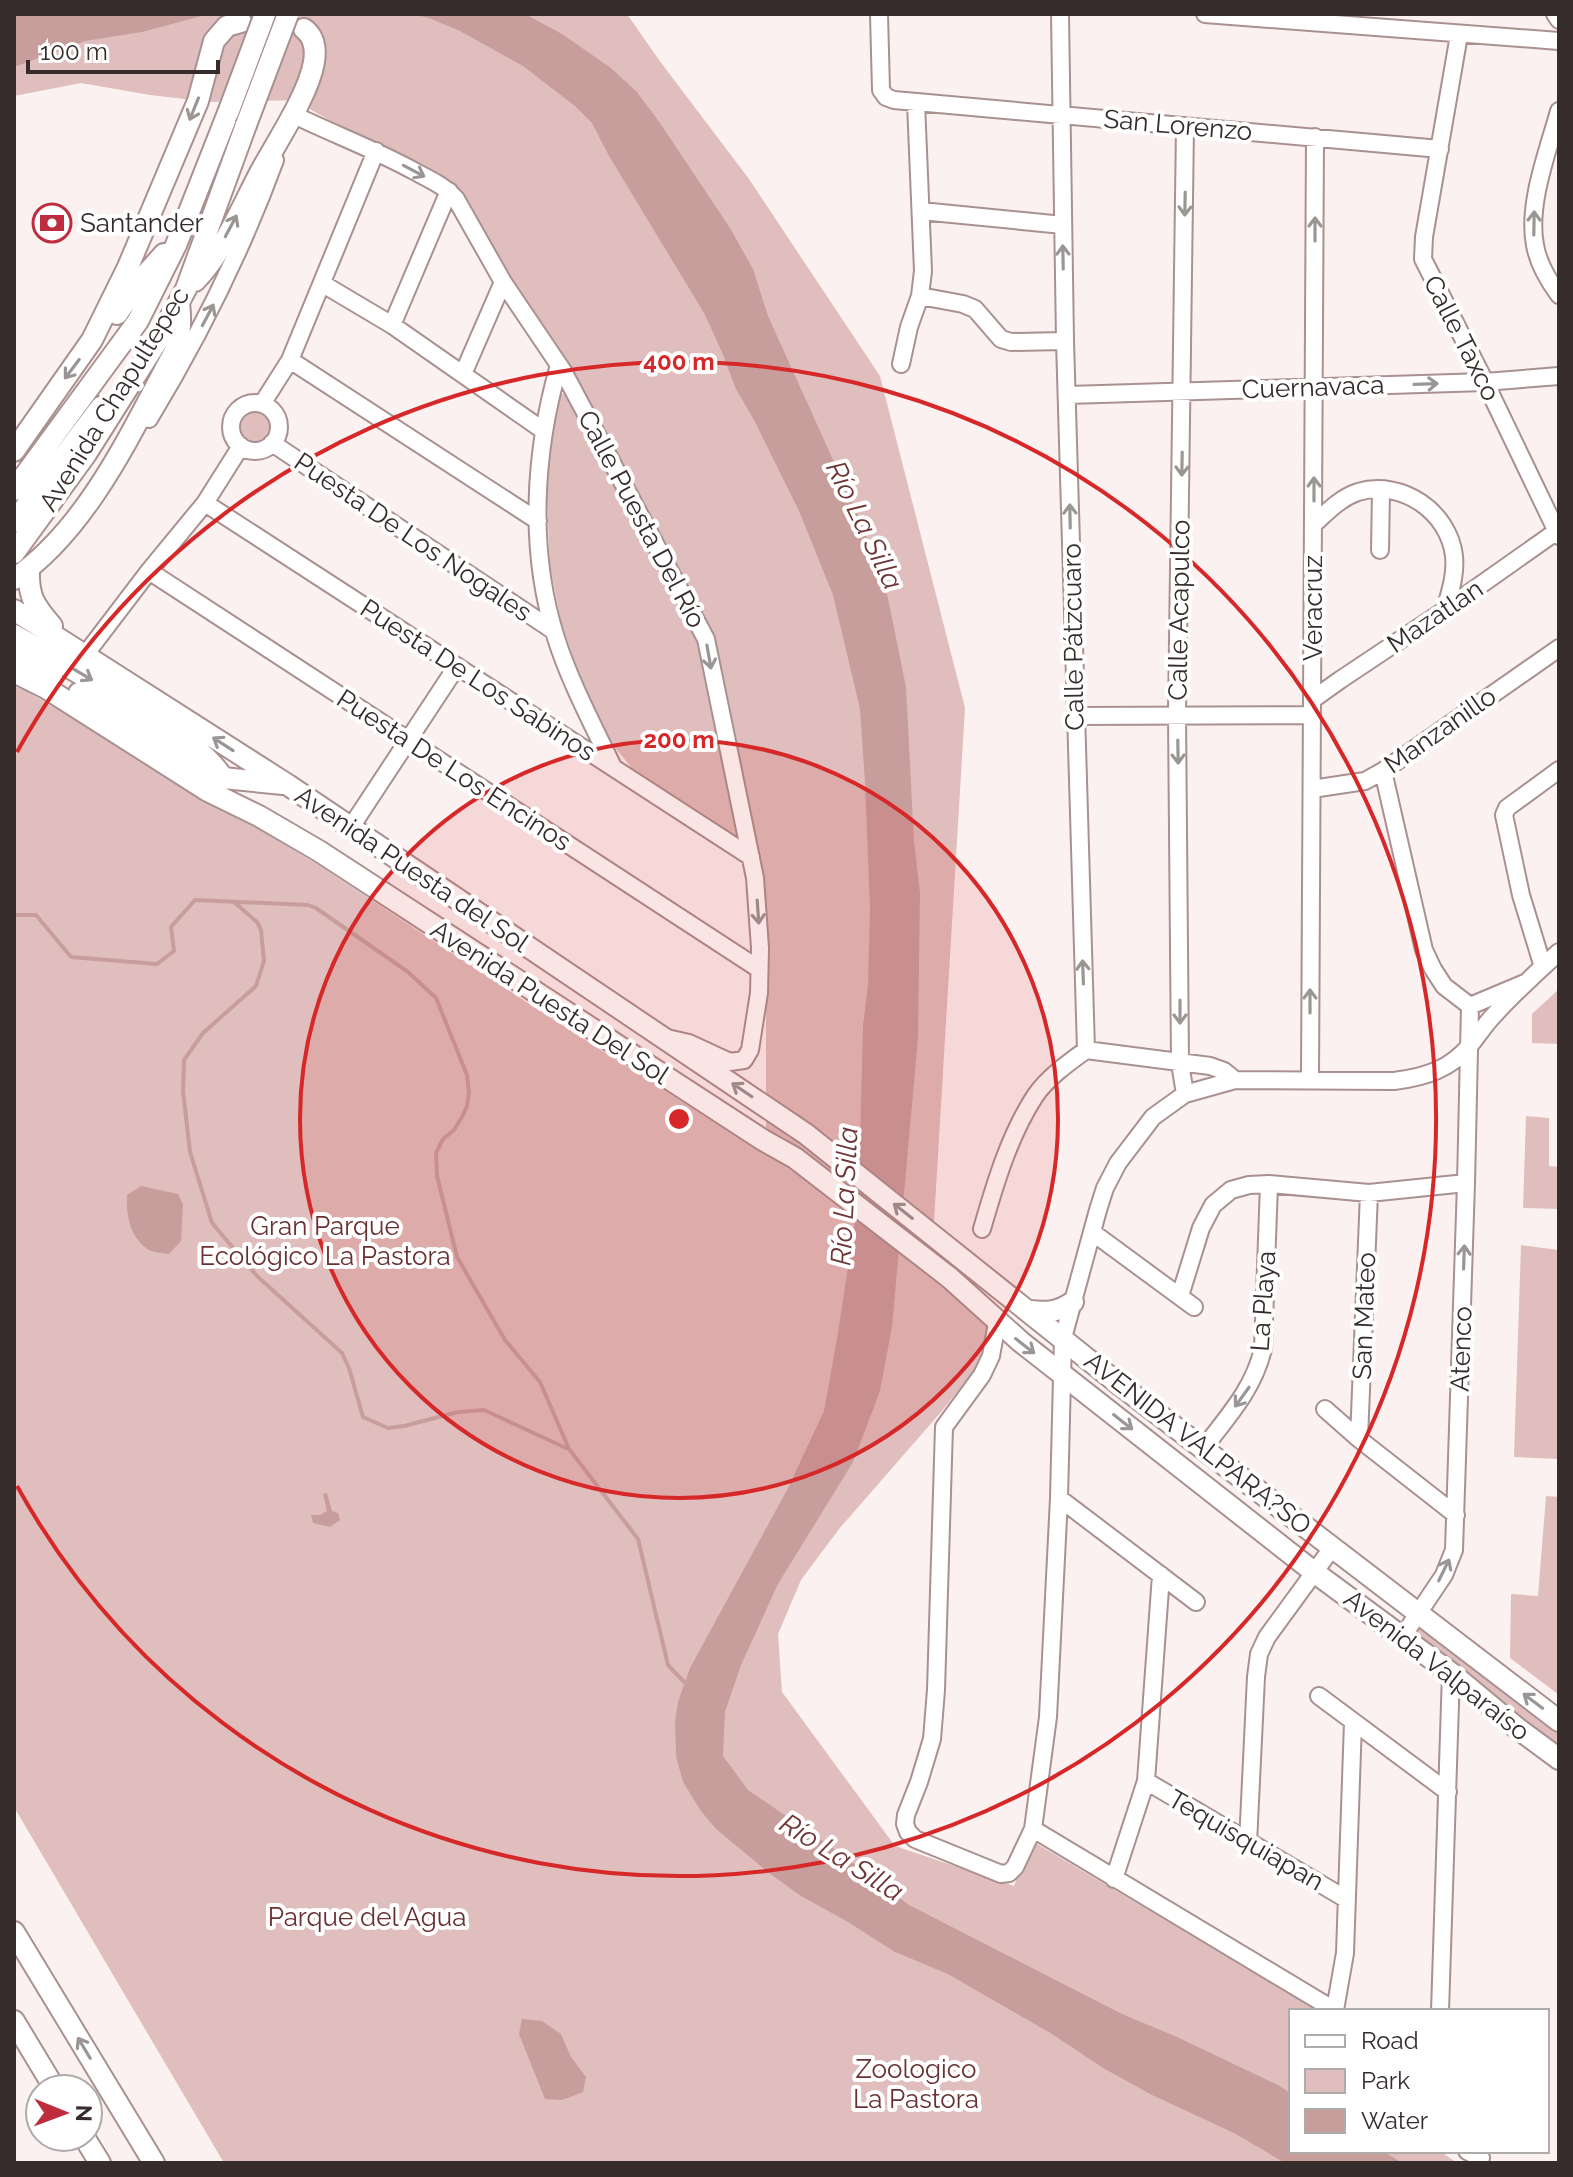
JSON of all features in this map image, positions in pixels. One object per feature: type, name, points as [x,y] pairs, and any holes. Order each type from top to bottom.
[{"type":"main road","name":"Avenida Chapultepec","points":[[14,490],[138,321],[177,243],[265,14]]},
{"type":"main road","name":"Avenida Chapultepec","points":[[14,553],[86,454],[158,340],[182,295],[288,14]]},
{"type":"main road","points":[[14,451],[92,340],[128,267],[198,101],[214,41],[227,26],[241,22]]},
{"type":"main road","points":[[62,639],[34,604],[21,574],[68,527],[108,475],[175,351],[180,338],[182,295],[210,262],[291,116],[314,65],[313,38],[304,29]]},
{"type":"main road","points":[[92,340],[102,334],[139,282],[177,243]]},
{"type":"main road","points":[[14,522],[99,411],[139,346],[166,288],[177,243]]},
{"type":"main road","name":"Avenida Puesta del Sol","points":[[14,610],[288,785],[806,1134],[1030,1311]]},
{"type":"main road","name":"Avenida Puesta del Sol","points":[[14,635],[83,674],[189,744],[207,759],[259,816]]},
{"type":"main road","points":[[14,654],[200,770],[223,778],[288,785]]},
{"type":"main road","points":[[14,672],[46,688],[208,791],[259,816]]},
{"type":"main road","name":"Avenida Puesta Del Sol","points":[[259,816],[319,851],[795,1158],[950,1278],[997,1323],[1062,1373]]},
{"type":"main road","points":[[319,851],[317,836],[320,827],[326,820],[343,822]]},
{"type":"main road","points":[[371,885],[389,871],[393,857]]},
{"type":"main road","points":[[1030,1311],[1050,1313],[1073,1302]]},
{"type":"main road","points":[[1030,1311],[1063,1338]]},
{"type":"main road","name":"AVENIDA VALPARA?SO","points":[[1063,1338],[1332,1548]]},
{"type":"main road","name":"AVENIDA VALPARA?SO","points":[[1062,1373],[1314,1572]]},
{"type":"main road","name":"Avenida Valparaíso","points":[[1332,1548],[1559,1721]]},
{"type":"main road","name":"Avenida Valparaíso","points":[[1314,1572],[1403,1636],[1559,1759]]},
{"type":"main road","points":[[14,1932],[154,2163]]},
{"type":"main road","points":[[14,2021],[45,2073]]},
{"type":"street","name":"San Lorenzo","points":[[879,14],[882,94],[889,99],[1440,149]]},
{"type":"street","name":"Calle Pátzcuaro","points":[[1060,14],[1065,341],[1086,1050]]},
{"type":"street","points":[[1205,14],[1559,41]]},
{"type":"street","points":[[1555,14],[1559,20]]},
{"type":"street","name":"Calle Taxco","points":[[1459,35],[1424,237],[1423,259],[1558,533]]},
{"type":"street","points":[[901,364],[920,296],[923,271],[916,103]]},
{"type":"street","points":[[1559,111],[1539,186],[1533,228],[1535,246],[1544,272],[1559,295]]},
{"type":"street","points":[[108,475],[142,431],[224,286],[255,215],[291,116]]},
{"type":"street","name":"Calle Puesta Del Río","points":[[291,116],[376,151],[449,191],[456,199],[503,282],[559,365],[706,639],[751,857],[758,909],[759,969],[754,1029],[750,1050],[744,1060],[738,1062],[730,1062],[689,1043],[662,1037]]},
{"type":"street","name":"Calle Acapulco","points":[[1185,126],[1177,715],[1180,1063],[1185,1094]]},
{"type":"street","name":"Veracruz","points":[[1310,1079],[1315,137]]},
{"type":"street","points":[[262,404],[290,360],[376,151]]},
{"type":"street","points":[[392,325],[449,191]]},
{"type":"street","points":[[921,211],[1063,225]]},
{"type":"street","points":[[463,374],[503,282]]},
{"type":"street","points":[[323,284],[392,325],[544,431]]},
{"type":"street","points":[[920,296],[975,309],[1001,339],[1011,342],[1065,341]]},
{"type":"street","points":[[290,360],[538,521]]},
{"type":"street","points":[[559,365],[548,402],[538,483],[542,575],[554,631],[572,682],[613,768]]},
{"type":"street","name":"Cuernavaca","points":[[1068,395],[1485,382],[1559,376]]},
{"type":"street","points":[[262,404],[274,411],[279,424],[277,438],[272,443],[254,451],[241,446],[231,428],[235,414],[245,405],[262,404]]},
{"type":"street","name":"Puesta De Los Nogales","points":[[272,443],[554,631]]},
{"type":"street","points":[[85,655],[205,503],[241,446]]},
{"type":"street","points":[[1313,525],[1344,498],[1361,491],[1398,493],[1418,499],[1437,515],[1450,535],[1455,573],[1445,610]]},
{"type":"street","points":[[1380,550],[1381,491]]},
{"type":"street","name":"Puesta De Los Sabinos","points":[[205,503],[751,857]]},
{"type":"street","name":"Mazatlan","points":[[1312,708],[1445,610],[1558,533]]},
{"type":"street","name":"Puesta De Los Encinos","points":[[149,571],[759,969]]},
{"type":"street","name":"Manzanillo","points":[[1312,789],[1365,781],[1383,771],[1559,648]]},
{"type":"street","points":[[343,822],[408,741],[457,666]]},
{"type":"street","points":[[1075,716],[1177,715],[1312,708]]},
{"type":"street","points":[[1543,967],[1521,895],[1504,815],[1507,808],[1559,770]]},
{"type":"street","points":[[1383,771],[1424,950],[1444,986],[1470,1006],[1527,982]]},
{"type":"street","points":[[997,1323],[991,1356],[982,1375],[944,1427],[932,1739],[905,1824],[915,1839],[1001,1874],[1009,1873],[1015,1867],[1033,1829],[1048,1717],[1063,1338],[1105,1188],[1118,1163],[1153,1117],[1185,1094],[1235,1080],[1394,1081],[1437,1072],[1469,1047],[1492,1016],[1559,952]]},
{"type":"street","name":"Atenco","points":[[1403,1636],[1444,1575],[1454,1550],[1470,1006]]},
{"type":"street","points":[[982,1229],[1013,1138],[1036,1094],[1086,1050],[1217,1068],[1235,1080]]},
{"type":"street","points":[[1092,1232],[1187,1301],[1201,1228],[1213,1205],[1231,1190],[1269,1184],[1369,1193],[1466,1183]]},
{"type":"street","name":"La Playa","points":[[1203,1449],[1251,1384],[1263,1349],[1269,1184]]},
{"type":"street","name":"San Mateo","points":[[1359,1439],[1369,1193]]},
{"type":"street","points":[[1325,1409],[1456,1515]]},
{"type":"street","points":[[1059,1498],[1196,1602]]},
{"type":"street","points":[[1248,1843],[1259,1654],[1267,1637],[1332,1548]]},
{"type":"street","points":[[1114,1879],[1146,1781],[1161,1575]]},
{"type":"street","points":[[1440,2009],[1451,1673]]},
{"type":"street","points":[[1319,1696],[1448,1792]]},
{"type":"street","points":[[1336,2009],[1345,1953],[1353,1722]]},
{"type":"street","name":"Tequisquiapan","points":[[1146,1781],[1346,1899]]},
{"type":"street","points":[[1033,1829],[1334,2009]]},
{"type":"green space","name":"Gran Parque Ecológico La Pastora","points":[[14,14],[627,14],[749,179],[880,376],[965,708],[934,1221],[925,1273],[989,1324],[981,1362],[839,1529],[801,1580],[778,1634],[782,1692],[895,1846],[1014,1886],[1032,1841],[1316,2009],[1289,2009],[1289,2153],[1443,2153],[1457,2163],[224,2163],[14,1807],[14,686],[317,864],[766,1155],[766,903],[708,642],[450,189],[308,108],[310,100],[210,102],[81,83],[14,96]]},
{"type":"green space","points":[[560,394],[567,394],[700,645],[740,833],[734,838],[634,771],[614,746],[585,691],[561,622],[550,566],[548,458]]},
{"type":"green space","points":[[255,407],[269,413],[275,427],[269,441],[255,447],[241,441],[235,427],[241,413]]},
{"type":"green space","points":[[1559,989],[1559,1044],[1532,1043],[1532,1014]]},
{"type":"green space","points":[[1526,1116],[1549,1118],[1549,1166],[1559,1167],[1559,1209],[1523,1208]]},
{"type":"green space","points":[[1521,1245],[1559,1250],[1559,1459],[1514,1457]]},
{"type":"green space","points":[[1546,1496],[1559,1497],[1559,1695],[1510,1658],[1511,1594],[1538,1596]]},
{"type":"green space","points":[[1418,1624],[1559,1724],[1559,1746],[1414,1636],[1414,1628]]},
{"type":"water","points":[[14,14],[209,14],[142,32],[85,41],[14,67]]},
{"type":"water","name":"Río La Silla","points":[[411,14],[525,14],[562,34],[611,68],[637,92],[660,123],[730,228],[753,269],[768,316],[875,559],[888,598],[906,687],[914,841],[920,893],[918,1038],[892,1327],[880,1391],[853,1462],[778,1584],[741,1665],[725,1712],[723,1756],[748,1790],[909,1905],[1122,2014],[1280,2086],[1289,2093],[1289,2153],[1386,2153],[1402,2163],[1285,2163],[1234,2133],[1152,2095],[948,1974],[895,1952],[801,1896],[716,1829],[683,1782],[676,1756],[678,1702],[690,1668],[787,1490],[824,1411],[838,1333],[855,1220],[863,1026],[868,984],[870,908],[860,709],[833,595],[799,511],[736,389],[704,313],[592,123],[523,66],[460,31]]},
{"type":"water","points":[[141,1186],[178,1194],[183,1204],[181,1241],[169,1254],[149,1250],[137,1239],[130,1226],[127,1195]]},
{"type":"water","points":[[327,1493],[332,1511],[338,1513],[340,1520],[330,1527],[313,1523],[311,1515],[327,1511],[323,1494]]},
{"type":"water","points":[[522,2019],[542,2021],[561,2034],[571,2057],[586,2077],[583,2092],[562,2100],[545,2099],[519,2034]]},
{"type":"waterway","points":[[14,915],[36,915],[71,957],[157,964],[174,951],[171,927],[195,900],[308,905],[408,972],[436,998],[467,1075],[469,1092],[462,1117],[454,1130],[443,1139],[436,1153],[437,1176],[457,1257],[505,1340],[540,1382],[569,1449],[638,1539],[668,1665],[687,1685]]},
{"type":"waterway","points":[[234,902],[257,922],[261,930],[264,961],[256,986],[203,1033],[184,1060],[183,1091],[190,1152],[212,1223],[257,1276],[342,1353],[363,1417],[388,1428],[458,1412],[484,1410],[566,1448]]},
{"type":"place","name":"Santander","points":[[52,223]]},
{"type":"park label","name":"Parque del Agua","points":[[367,1917]]},
{"type":"park label","name":"Zoologico La Pastora","points":[[916,2084]]}]
